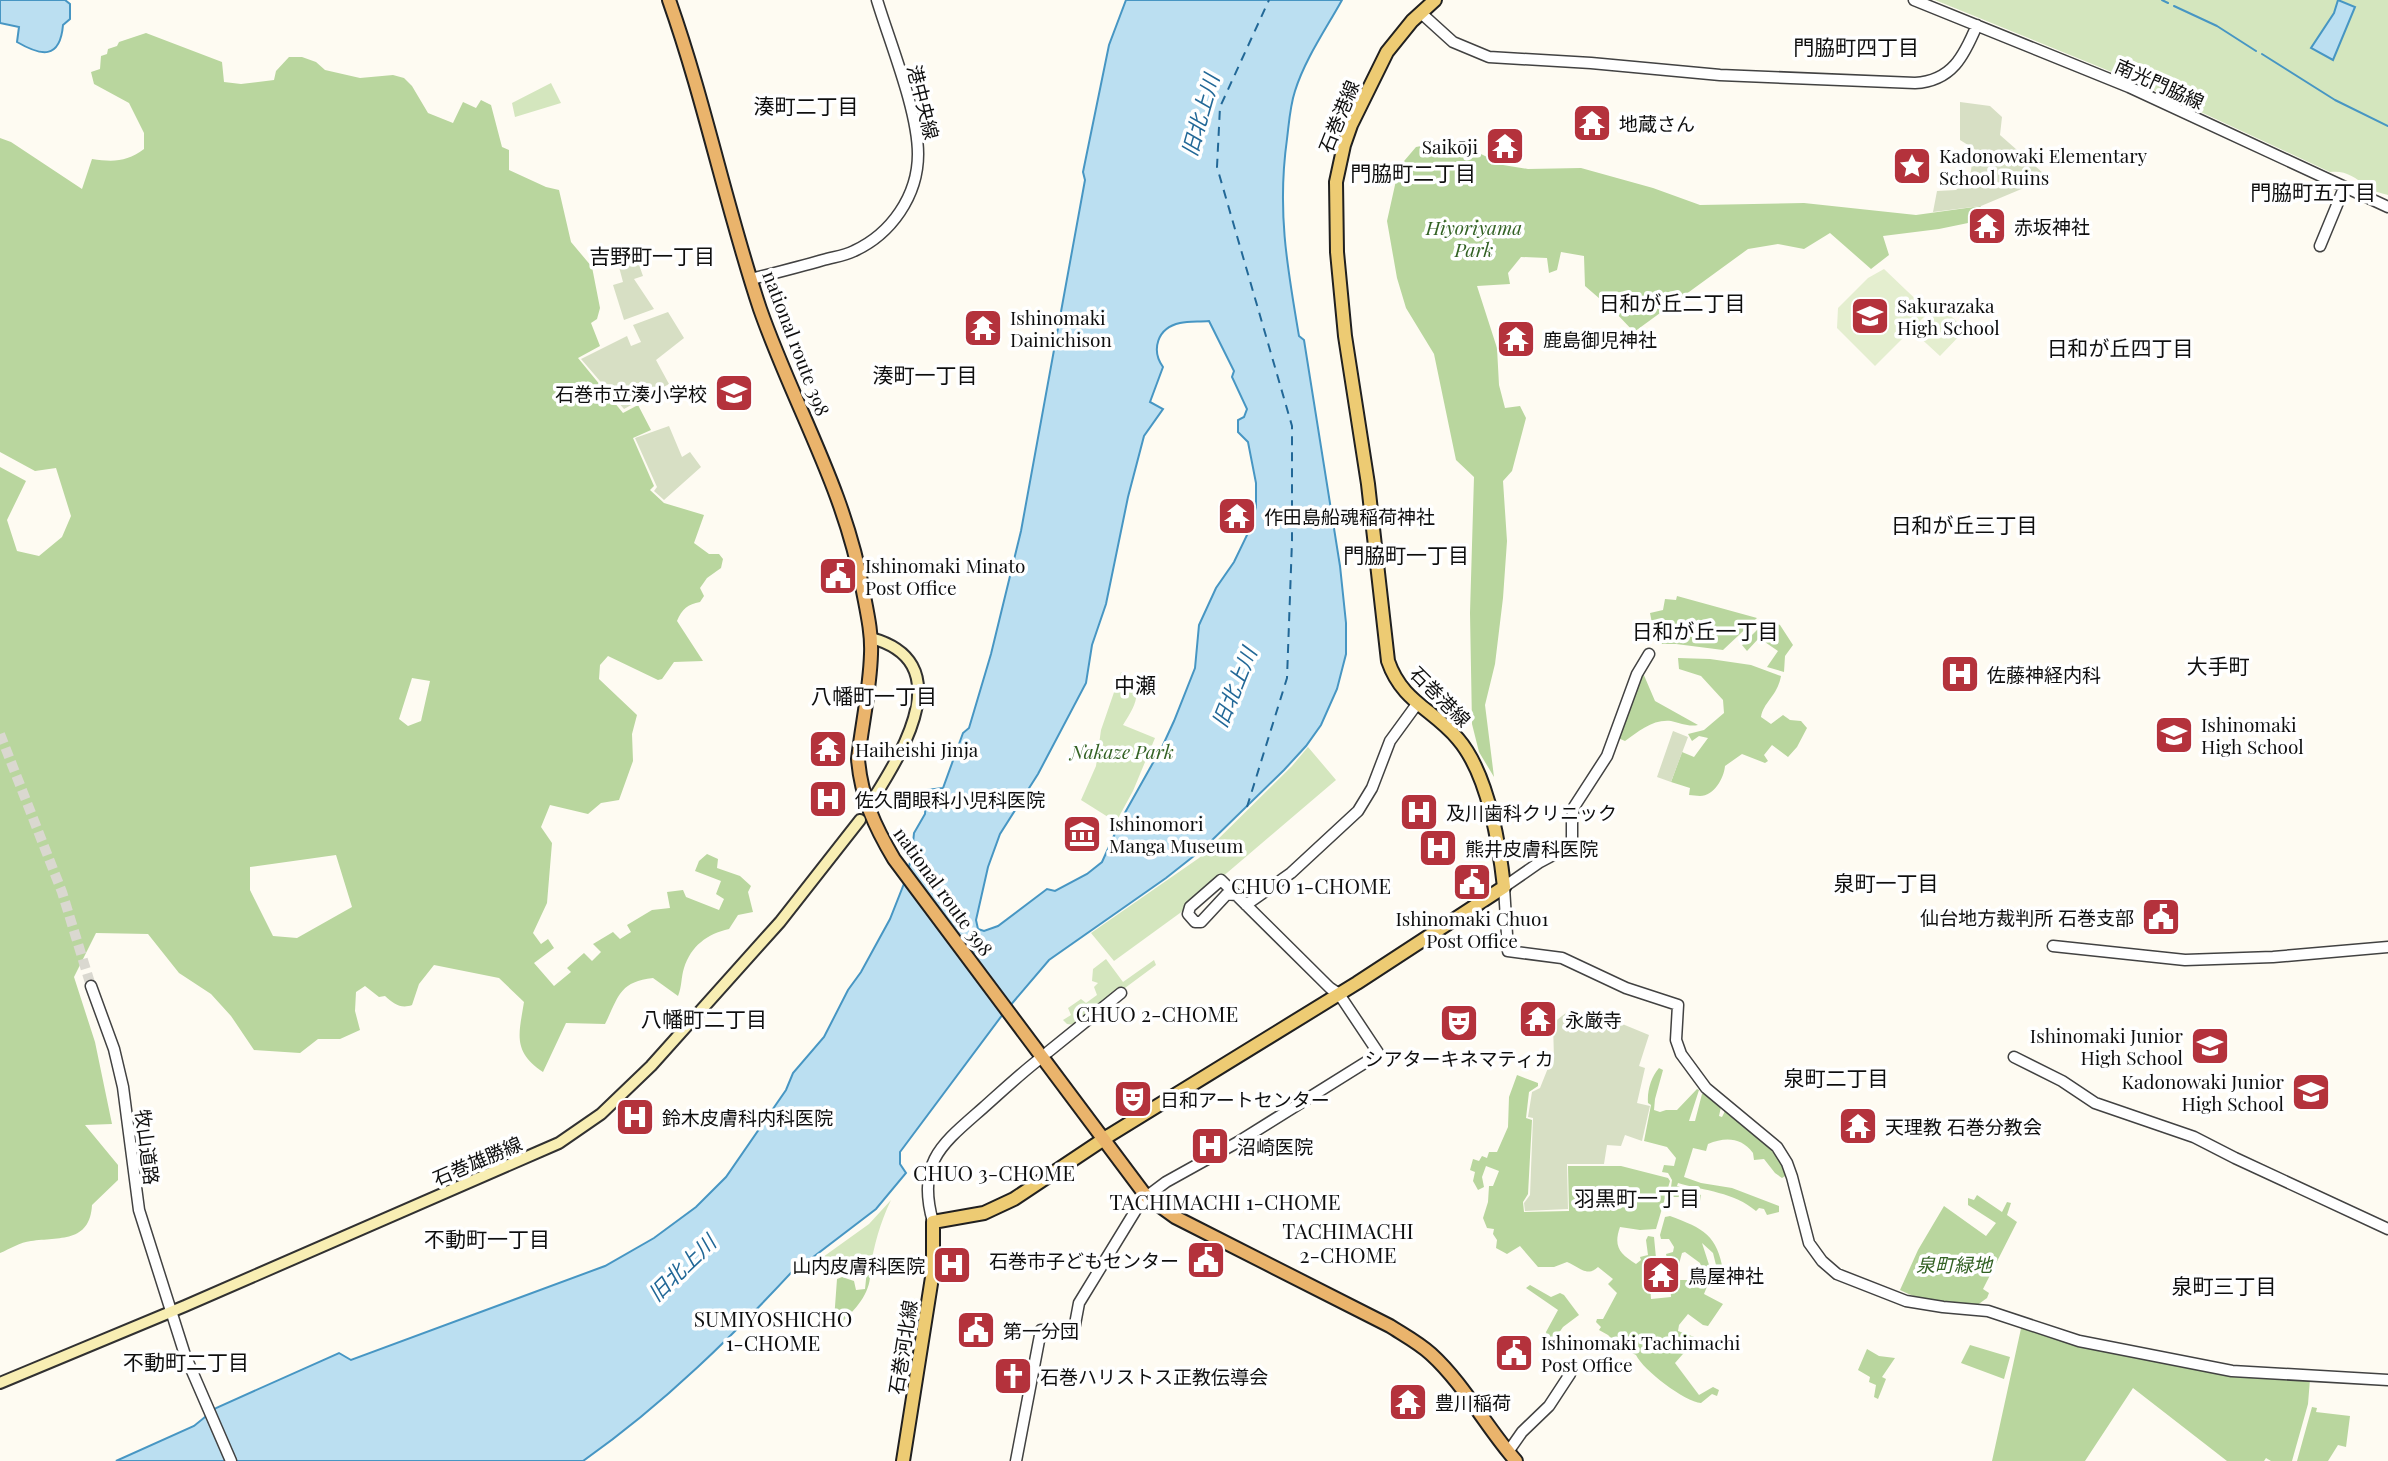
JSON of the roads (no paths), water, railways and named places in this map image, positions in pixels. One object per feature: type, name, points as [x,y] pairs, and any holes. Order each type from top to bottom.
[{"type":"highway","name":"national route 398","points":[[669,0],[692,66],[751,279],[772,341],[822,456],[858,559],[871,638],[859,759],[860,774],[870,816],[894,859],[1146,1196],[1175,1217],[1380,1320],[1416,1342],[1430,1353],[1449,1375],[1509,1458]]},
{"type":"main road","name":"石巻港線","points":[[1435,0],[1398,36],[1387,52],[1351,125],[1339,165],[1336,217],[1345,336],[1367,484],[1386,651],[1396,681],[1417,704],[1457,738],[1477,770],[1494,828],[1504,887]]},
{"type":"main road","points":[[871,638],[888,643],[903,655],[915,672],[920,698],[904,744],[875,796]]},
{"type":"main road","name":"石巻雄勝線","points":[[0,1382],[171,1312],[546,1149],[601,1114],[651,1066],[779,922],[860,820]]},
{"type":"main road","points":[[933,1222],[995,1210],[1504,887]]},
{"type":"main road","name":"石巻河北線","points":[[903,1461],[933,1271],[933,1222]]},
{"type":"street","name":"港中央線","points":[[751,279],[852,252],[887,229],[897,217],[913,187],[918,154],[916,138],[910,107],[877,0]]},
{"type":"street","name":"南光門脇線","points":[[1914,0],[2129,87],[2388,207]]},
{"type":"street","points":[[1421,13],[1453,42],[1489,57],[1720,75],[1915,83],[1930,81],[1953,69],[1965,54],[1977,25]]},
{"type":"street","points":[[2320,246],[2344,188]]},
{"type":"street","points":[[1649,654],[1637,674],[1607,756],[1574,807],[1572,845],[1540,862],[1504,887],[1508,951],[1562,958],[1626,988],[1678,1005],[1676,1040],[1681,1054],[1706,1088],[1782,1155],[1792,1177],[1810,1243],[1822,1261],[1837,1274],[1906,1301],[1988,1311],[2078,1341],[2262,1374],[2388,1380]]},
{"type":"street","points":[[1246,905],[1291,873],[1358,811],[1372,788],[1390,741],[1417,704]]},
{"type":"street","points":[[1073,1335],[1079,1303],[1146,1196],[1379,1054],[1339,994],[1221,880],[1189,907],[1188,914],[1195,922],[1201,922],[1227,894],[1236,895]]},
{"type":"street","points":[[2053,946],[2185,960],[2261,958],[2388,947]]},
{"type":"street","name":"牧山道路","points":[[91,986],[114,1049],[123,1087],[139,1210],[185,1355],[231,1461]]},
{"type":"street","points":[[1048,1052],[1121,993]]},
{"type":"street","points":[[2014,1057],[2062,1081],[2095,1103],[2194,1136],[2235,1158],[2388,1229]]},
{"type":"street","points":[[933,1222],[927,1203],[927,1188],[931,1167],[942,1146],[1037,1061]]},
{"type":"street","points":[[1016,1461],[1041,1330]]},
{"type":"street","points":[[1509,1458],[1517,1438],[1549,1406],[1570,1374]]},
{"type":"water","points":[[0,0],[65,0],[70,4],[70,19],[63,25],[58,44],[48,52],[41,52],[17,42],[19,27],[0,23]]},
{"type":"water","name":"旧北上川","points":[[1126,0],[1342,0],[1310,56],[1295,91],[1289,121],[1283,190],[1291,286],[1299,336],[1304,340],[1340,566],[1346,623],[1346,654],[1337,689],[1321,725],[1284,770],[1204,848],[1049,960],[1003,1014],[900,1152],[900,1164],[906,1173],[876,1209],[804,1264],[801,1262],[697,1368],[642,1416],[583,1461],[116,1461],[194,1426],[216,1408],[339,1353],[351,1360],[605,1266],[654,1238],[696,1207],[726,1177],[786,1090],[793,1073],[824,1037],[890,919],[907,876],[914,833],[925,814],[927,790],[943,788],[963,733],[969,728],[991,654],[1021,531],[1085,180],[1083,172],[1109,45]],"holes":[[[1209,321],[1234,371],[1232,377],[1247,409],[1244,417],[1238,420],[1238,432],[1248,442],[1256,483],[1256,507],[1249,531],[1234,562],[1216,588],[1199,625],[1195,668],[1163,745],[1122,818],[1102,862],[1087,874],[1055,891],[1047,889],[998,926],[984,931],[978,929],[976,920],[988,867],[1000,834],[1038,774],[1086,683],[1092,645],[1106,604],[1128,497],[1144,436],[1163,409],[1150,402],[1163,367],[1157,354],[1158,340],[1172,326],[1183,322]]]},
{"type":"water","points":[[2338,0],[2355,7],[2333,60],[2311,48],[2334,13]]},
{"type":"waterway","points":[[2162,0],[2168,3]]},
{"type":"waterway","points":[[2174,6],[2217,26],[2256,51]]},
{"type":"waterway","points":[[2262,54],[2335,100],[2388,126]]},
{"type":"tunnel","points":[[0,734],[62,892],[91,986]]},
{"type":"place","name":"地蔵さん","points":[[1592,123]]},
{"type":"place","name":"Saikōji","points":[[1505,146]]},
{"type":"place","name":"Kadonowaki Elementary School Ruins","points":[[1912,166]]},
{"type":"place","name":"赤坂神社","points":[[1987,226]]},
{"type":"place","name":"Sakurazaka High School","points":[[1870,316]]},
{"type":"place","name":"Ishinomaki Dainichison","points":[[983,328]]},
{"type":"place","name":"鹿島御児神社","points":[[1516,339]]},
{"type":"place","name":"石巻市立湊小学校","points":[[734,393]]},
{"type":"place","name":"作田島船魂稲荷神社","points":[[1237,516]]},
{"type":"place","name":"Ishinomaki Minato Post Office","points":[[838,576]]},
{"type":"place","name":"佐藤神経内科","points":[[1960,674]]},
{"type":"place","name":"Ishinomaki High School","points":[[2174,735]]},
{"type":"place","name":"Haiheishi Jinja","points":[[828,749]]},
{"type":"place","name":"佐久間眼科小児科医院","points":[[828,799]]},
{"type":"place","name":"及川歯科クリニック","points":[[1419,812]]},
{"type":"place","name":"Ishinomori Manga Museum","points":[[1082,834]]},
{"type":"place","name":"熊井皮膚科医院","points":[[1438,848]]},
{"type":"place","name":"Ishinomaki Chuo1 Post Office","points":[[1472,882]]},
{"type":"place","name":"仙台地方裁判所 石巻支部","points":[[2161,917]]},
{"type":"place","name":"永厳寺","points":[[1538,1019]]},
{"type":"place","name":"シアターキネマティカ","points":[[1459,1023]]},
{"type":"place","name":"Ishinomaki Junior High School","points":[[2210,1046]]},
{"type":"place","name":"Kadonowaki Junior High School","points":[[2311,1092]]},
{"type":"place","name":"日和アートセンター","points":[[1133,1099]]},
{"type":"place","name":"鈴木皮膚科内科医院","points":[[635,1117]]},
{"type":"place","name":"天理教 石巻分教会","points":[[1858,1126]]},
{"type":"place","name":"沼崎医院","points":[[1210,1146]]},
{"type":"place","name":"石巻市子どもセンター","points":[[1206,1260]]},
{"type":"place","name":"山内皮膚科医院","points":[[952,1265]]},
{"type":"place","name":"鳥屋神社","points":[[1661,1275]]},
{"type":"place","name":"第一分団","points":[[976,1330]]},
{"type":"place","name":"Ishinomaki Tachimachi Post Office","points":[[1514,1353]]},
{"type":"place","name":"石巻ハリストス正教伝導会","points":[[1013,1376]]},
{"type":"place","name":"豊川稲荷","points":[[1408,1402]]},
{"type":"district","name":"門脇町四丁目","points":[[1856,46]]},
{"type":"district","name":"湊町二丁目","points":[[806,105]]},
{"type":"district","name":"門脇町二丁目","points":[[1413,172]]},
{"type":"district","name":"門脇町五丁目","points":[[2313,191]]},
{"type":"district","name":"吉野町一丁目","points":[[652,255]]},
{"type":"district","name":"日和が丘二丁目","points":[[1672,302]]},
{"type":"district","name":"日和が丘四丁目","points":[[2120,347]]},
{"type":"district","name":"湊町一丁目","points":[[925,374]]},
{"type":"district","name":"日和が丘三丁目","points":[[1964,524]]},
{"type":"district","name":"門脇町一丁目","points":[[1406,554]]},
{"type":"district","name":"日和が丘一丁目","points":[[1705,630]]},
{"type":"district","name":"大手町","points":[[2218,665]]},
{"type":"district","name":"中瀬","points":[[1135,684]]},
{"type":"district","name":"八幡町一丁目","points":[[874,695]]},
{"type":"district","name":"泉町一丁目","points":[[1886,882]]},
{"type":"district","name":"CHUO 1-CHOME","points":[[1311,885]]},
{"type":"district","name":"CHUO 2-CHOME","points":[[1157,1013]]},
{"type":"district","name":"八幡町二丁目","points":[[704,1018]]},
{"type":"district","name":"泉町二丁目","points":[[1836,1077]]},
{"type":"district","name":"CHUO 3-CHOME","points":[[994,1172]]},
{"type":"district","name":"羽黒町一丁目","points":[[1637,1197]]},
{"type":"district","name":"TACHIMACHI 1-CHOME","points":[[1225,1201]]},
{"type":"district","name":"不動町一丁目","points":[[487,1238]]},
{"type":"district","name":"TACHIMACHI 2-CHOME","points":[[1348,1242]]},
{"type":"district","name":"泉町三丁目","points":[[2224,1285]]},
{"type":"district","name":"SUMIYOSHICHO 1-CHOME","points":[[773,1330]]},
{"type":"district","name":"不動町二丁目","points":[[186,1361]]},
{"type":"park label","name":"Hiyoriyama Park","points":[[1474,238]]},
{"type":"park label","name":"Nakaze Park","points":[[1122,751]]},
{"type":"park label","name":"泉町緑地","points":[[1954,1264]]}]
